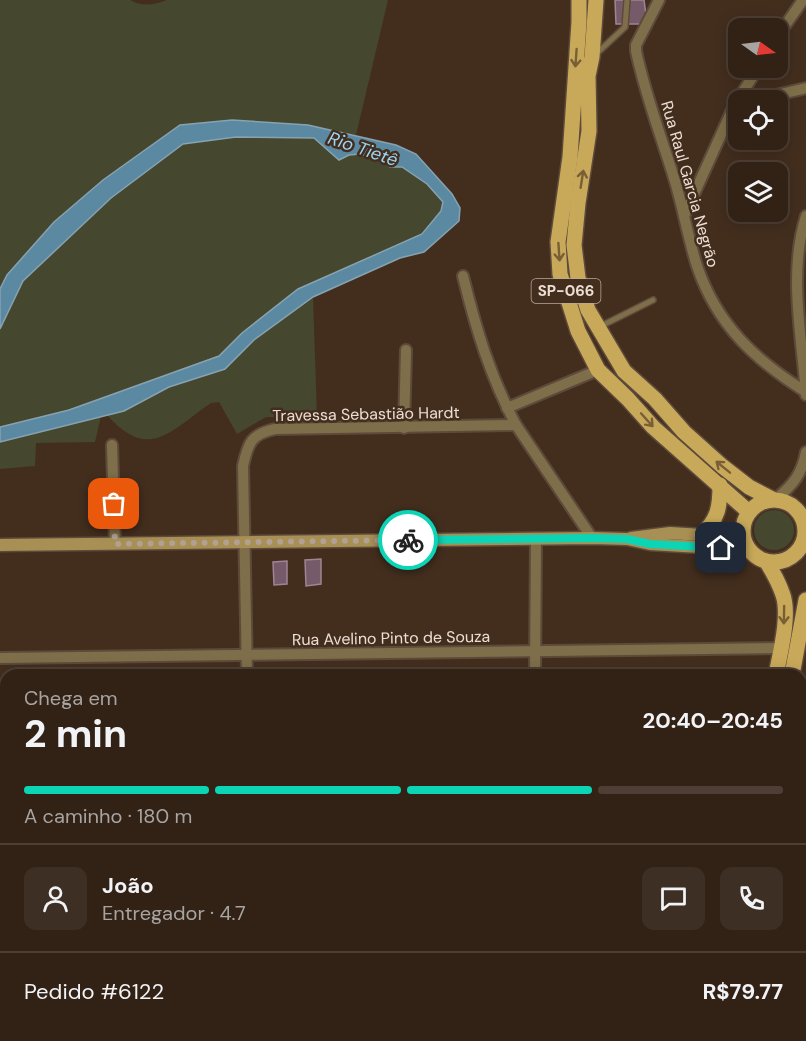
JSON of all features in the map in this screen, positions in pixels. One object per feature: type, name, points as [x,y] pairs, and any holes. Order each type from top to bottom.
[{"type":"main road","name":"SP-066","points":[[579,0],[570,157],[558,242],[560,274],[579,331],[598,370],[653,427],[749,512]]},
{"type":"main road","name":"SP-066","points":[[596,0],[592,57],[588,76],[589,131],[574,245],[578,278],[588,310],[624,371],[655,399],[684,432],[749,487],[774,499]]},
{"type":"main road","points":[[702,535],[712,524],[718,512],[720,485]]},
{"type":"main road","points":[[805,527],[802,546],[786,560],[776,562],[766,561],[749,550],[743,531],[749,512],[759,503],[774,499],[786,501],[795,506],[801,514],[805,527],[806,541]]},
{"type":"main road","points":[[0,545],[536,538],[627,539],[670,533],[719,536],[743,531]]},
{"type":"main road","points":[[627,539],[650,544],[749,550]]},
{"type":"main road","points":[[766,561],[784,597],[785,620],[777,669]]},
{"type":"main road","points":[[793,669],[806,600]]},
{"type":"street","name":"Rua Raul Garcia Negrão","points":[[659,0],[636,45],[636,51],[685,214],[697,266],[719,310],[748,349],[806,394]]},
{"type":"street","points":[[788,21],[803,0]]},
{"type":"street","points":[[788,92],[806,88]]},
{"type":"street","points":[[685,214],[728,122]]},
{"type":"street","points":[[806,216],[798,254],[806,394]]},
{"type":"street","points":[[463,276],[479,338],[492,377],[507,408],[592,538]]},
{"type":"street","points":[[404,428],[406,350]]},
{"type":"street","points":[[507,408],[598,370]]},
{"type":"street","name":"Travessa Sebastião Hardt","points":[[247,669],[243,466],[252,439],[261,432],[275,429],[516,425]]},
{"type":"street","points":[[112,445],[115,544]]},
{"type":"street","points":[[774,499],[789,489],[800,475],[806,452]]},
{"type":"street","points":[[535,669],[536,538]]},
{"type":"street","name":"Rua Avelino Pinto de Souza","points":[[0,658],[781,648]]},
{"type":"lane","points":[[592,57],[625,27],[627,0]]},
{"type":"lane","points":[[598,327],[653,300]]},
{"type":"green space","points":[[0,0],[130,0],[139,4],[148,4],[167,0],[388,0],[356,135],[308,125],[232,120],[180,125],[103,180],[54,222],[7,275],[0,289]]},
{"type":"green space","points":[[236,137],[314,138],[339,160],[349,155],[360,154],[378,159],[390,167],[402,167],[428,184],[443,202],[441,211],[422,234],[298,289],[242,333],[219,356],[69,410],[0,427],[0,329],[23,281],[111,198],[183,144]]},
{"type":"green space","points":[[313,297],[317,418],[266,417],[237,434],[219,402],[211,403],[171,431],[148,439],[135,437],[107,415],[124,411],[169,387],[224,369],[254,340]]},
{"type":"green space","points":[[101,416],[95,442],[36,443],[35,466],[0,469],[0,442]]},
{"type":"green space","points":[[774,510],[788,516],[794,530],[788,544],[774,550],[760,544],[754,530],[760,516]]},
{"type":"water","name":"Rio Tietê","points":[[232,120],[308,125],[396,145],[416,154],[452,194],[460,208],[459,221],[424,252],[400,258],[313,297],[254,340],[225,369],[169,387],[124,411],[0,442],[0,427],[69,410],[219,356],[242,333],[298,289],[422,234],[441,211],[443,202],[427,184],[402,167],[390,167],[378,159],[360,154],[349,155],[339,160],[314,138],[236,137],[183,144],[111,198],[23,281],[0,329],[0,289],[7,275],[54,222],[103,180],[180,125]]},
{"type":"building","points":[[615,0],[644,0],[646,15],[641,24],[616,24]]},
{"type":"building","points":[[321,559],[321,584],[306,586],[305,560]]},
{"type":"building","points":[[287,561],[287,584],[274,585],[273,562]]},
{"type":"way so far","points":[[114,504],[115,544],[408,540]]},
{"type":"route","points":[[408,540],[592,538],[721,548]]}]
